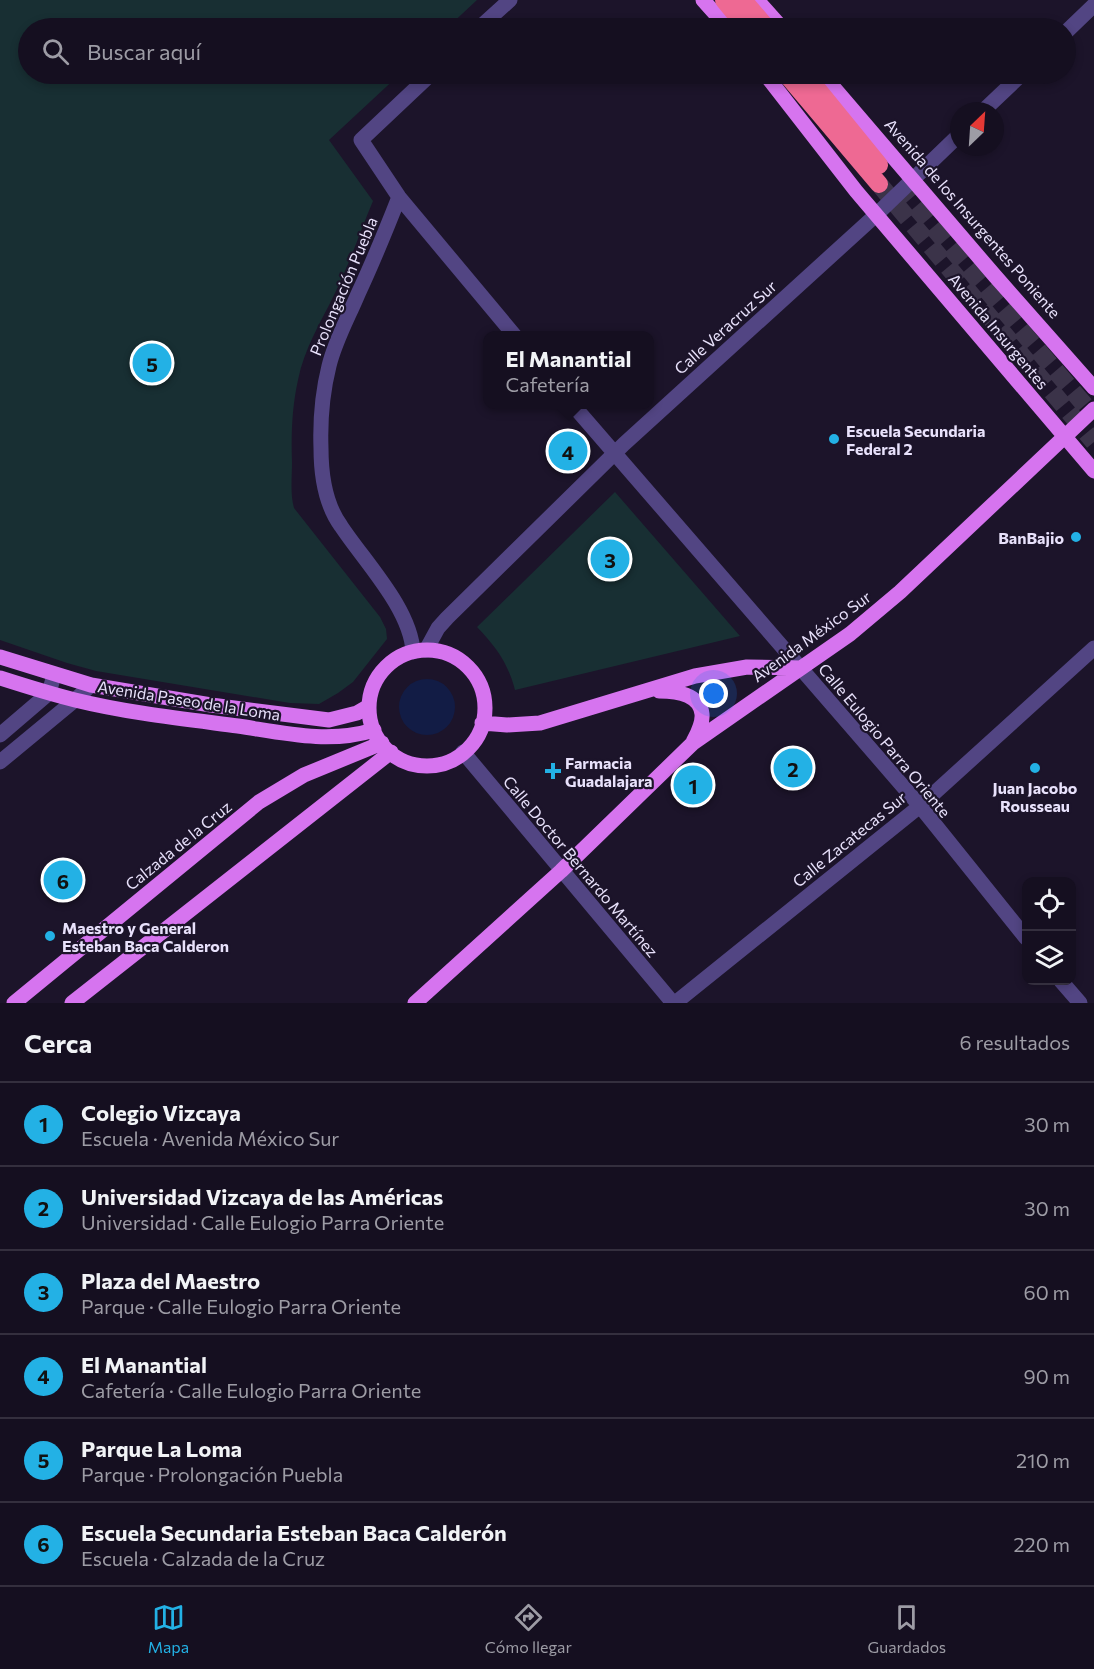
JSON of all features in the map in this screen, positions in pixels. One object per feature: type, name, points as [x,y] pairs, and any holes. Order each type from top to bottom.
[{"type":"highway","points":[[724,0],[739,18]]},
{"type":"highway","points":[[743,0],[758,18]]},
{"type":"highway","points":[[795,84],[884,180],[812,84]]},
{"type":"main road","points":[[703,0],[719,18]]},
{"type":"main road","points":[[757,0],[773,18]]},
{"type":"main road","points":[[773,84],[856,191],[877,214]]},
{"type":"main road","name":"Avenida de los Insurgentes Poniente","points":[[831,84],[1094,388]]},
{"type":"main road","name":"Avenida Insurgentes","points":[[877,214],[1094,471]]},
{"type":"main road","name":"Avenida México Sur","points":[[415,1003],[561,871],[693,743],[850,634],[900,592],[1094,409]]},
{"type":"main road","points":[[420,651],[440,651],[458,659],[473,673],[482,691],[485,710],[480,730],[463,753],[440,764],[421,765],[403,760],[382,742],[370,718],[369,706],[374,682],[385,667],[401,655],[420,651]]},
{"type":"main road","name":"Avenida Paseo de la Loma","points":[[0,657],[91,685],[212,705],[329,720],[357,713],[369,706]]},
{"type":"main road","points":[[482,723],[507,725],[540,723],[695,676],[747,667],[801,668]]},
{"type":"main road","name":"Avenida Paseo de la Loma","points":[[0,678],[75,700],[130,711],[323,738],[359,735],[382,742]]},
{"type":"main road","points":[[644,692],[669,691],[685,694],[694,699],[702,713],[701,723],[693,743]]},
{"type":"main road","points":[[76,1002],[382,742]]},
{"type":"main road","name":"Calzada de la Cruz","points":[[14,1003],[258,802],[304,775],[382,742]]},
{"type":"street","points":[[490,18],[510,0]]},
{"type":"street","points":[[1076,22],[1094,5]]},
{"type":"street","points":[[420,84],[361,140],[399,197],[511,331]]},
{"type":"street","points":[[993,102],[1012,84]]},
{"type":"street","points":[[912,179],[950,143]]},
{"type":"street","name":"Calle Veracruz Sur","points":[[420,651],[447,618],[613,453],[877,214],[912,179]]},
{"type":"street","name":"Prolongación Puebla","points":[[399,197],[329,364],[321,410],[321,460],[329,505],[339,524],[396,604],[420,651]]},
{"type":"street","name":"Calle Eulogio Parra Oriente","points":[[575,409],[920,806],[1022,933]]},
{"type":"street","name":"Calle Zacatecas Sur","points":[[674,1003],[920,806],[1094,648]]},
{"type":"street","points":[[0,735],[49,693],[54,675]]},
{"type":"street","points":[[0,762],[91,685]]},
{"type":"street","name":"Calle Doctor Bernardo Martínez","points":[[463,753],[674,1003]]},
{"type":"street","points":[[1064,985],[1080,1003]]},
{"type":"green space","points":[[0,0],[477,0],[458,18],[18,18],[18,84],[389,84],[329,140],[373,201],[345,272],[309,347],[301,369],[294,400],[292,431],[294,508],[380,617],[386,629],[387,639],[353,682],[319,704],[290,703],[96,671],[0,640]]},
{"type":"green space","points":[[615,492],[740,636],[515,690],[500,656],[477,627]]},
{"type":"water","points":[[421,679],[433,679],[447,687],[455,701],[453,718],[447,727],[433,735],[421,735],[404,723],[399,713],[399,701],[411,684]]},
{"type":"tunnel","points":[[879,184],[1094,442]]},
{"type":"tunnel","points":[[898,186],[1094,416]]},
{"type":"place","name":"Parque La Loma","points":[[152,363]]},
{"type":"place","name":"Escuela Secundaria Federal 2","points":[[834,439]]},
{"type":"place","name":"El Manantial","points":[[568,451]]},
{"type":"place","name":"BanBajio","points":[[1076,537]]},
{"type":"place","name":"Plaza del Maestro","points":[[610,559]]},
{"type":"place","name":"Universidad Vizcaya de las Américas","points":[[793,768]]},
{"type":"place","name":"Juan Jacobo Rousseau","points":[[1035,768]]},
{"type":"place","name":"Farmacia Guadalajara","points":[[553,771]]},
{"type":"place","name":"Colegio Vizcaya","points":[[693,785]]},
{"type":"place","name":"Escuela Secundaria Esteban Baca Calderón","points":[[63,880]]},
{"type":"place","name":"Maestro y General Esteban Baca Calderon","points":[[50,936]]}]
